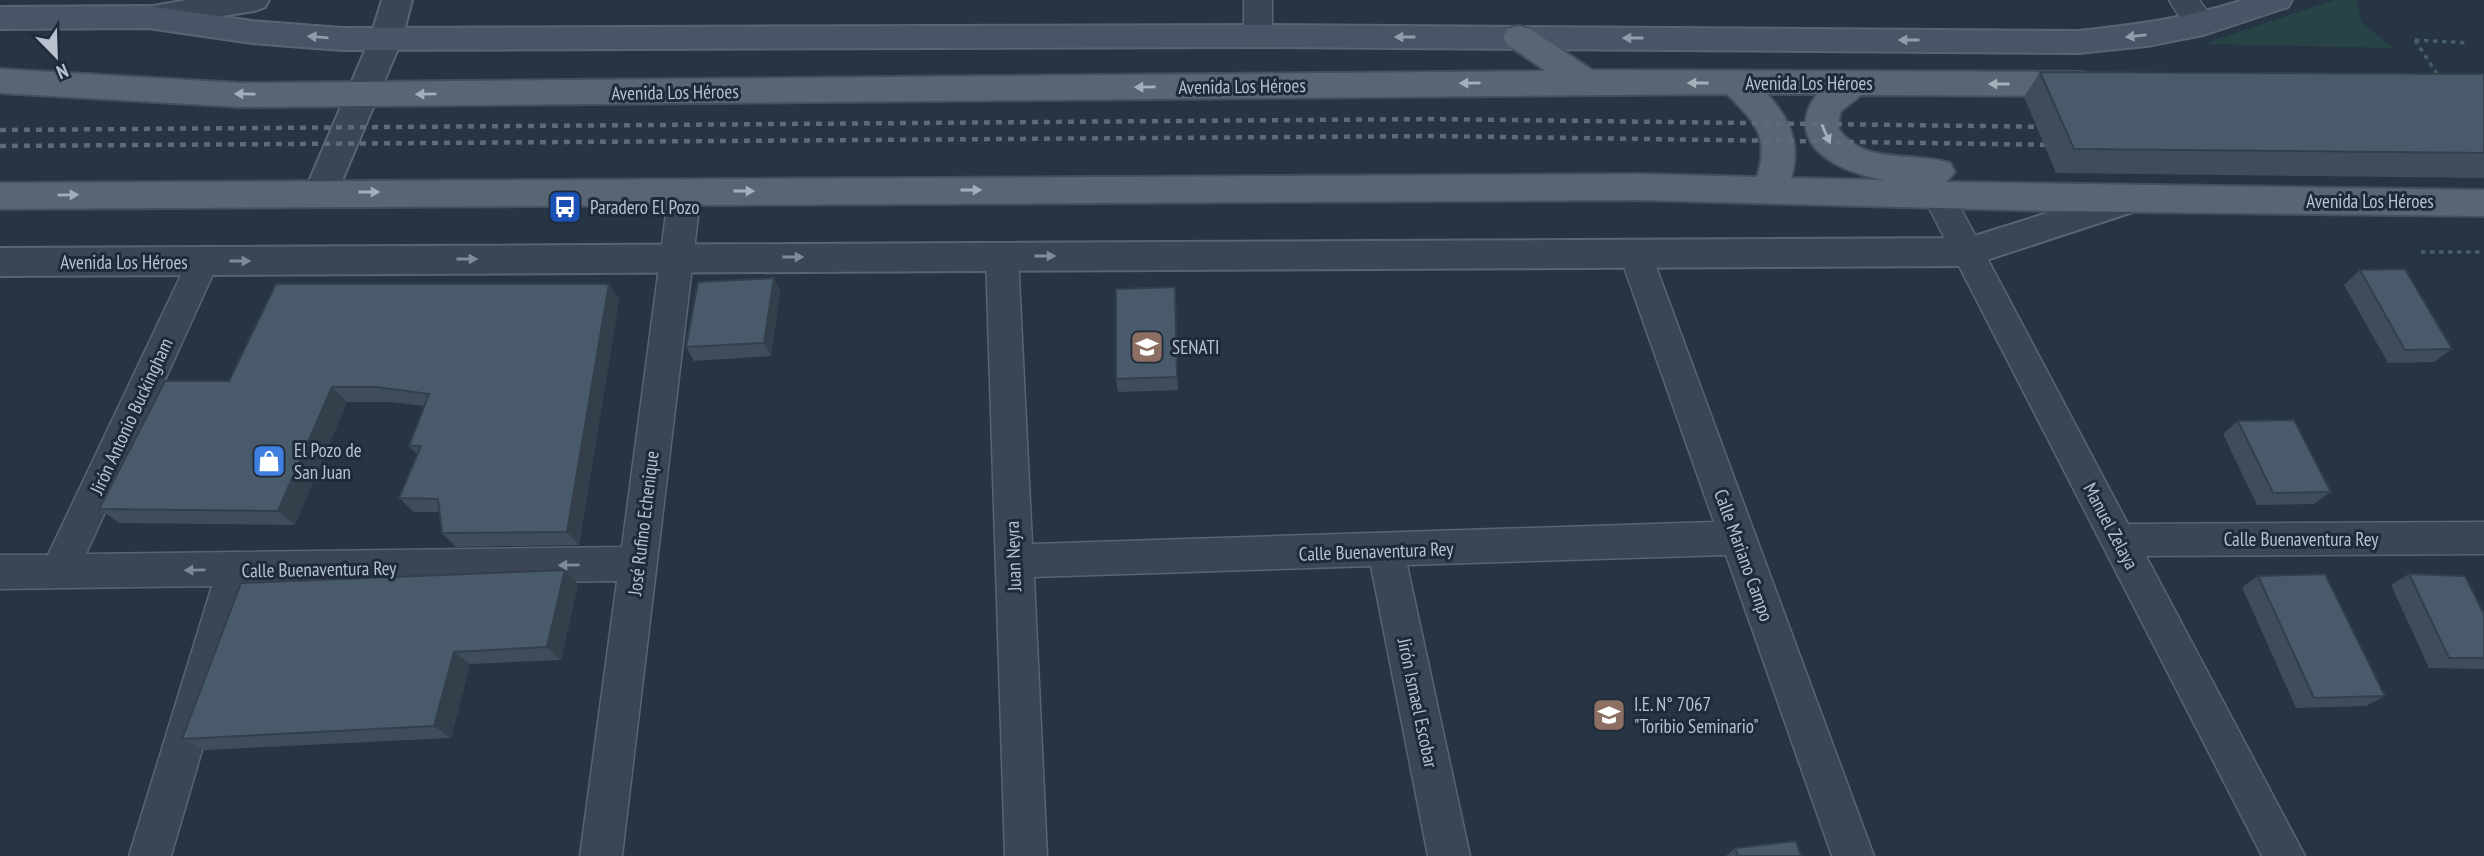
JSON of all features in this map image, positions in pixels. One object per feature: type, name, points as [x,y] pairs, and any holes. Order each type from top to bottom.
[{"type":"main road","points":[[0,18],[148,18],[252,32],[342,39],[1258,36],[2078,41],[2147,35],[2203,24],[2277,0]]},
{"type":"main road","points":[[1520,37],[1586,82]]},
{"type":"main road","name":"Avenida Los Héroes","points":[[0,81],[241,94],[362,95],[1586,82],[2110,84]]},
{"type":"main road","points":[[1736,83],[1768,116],[1780,138],[1780,160],[1770,191]]},
{"type":"main road","points":[[1856,83],[1830,100],[1824,108],[1821,120],[1826,139],[1846,156],[1882,167],[1978,176],[2055,198]]},
{"type":"main road","name":"Avenida Los Héroes","points":[[0,196],[1626,187],[2130,200],[2484,203]]},
{"type":"street","points":[[321,193],[386,39],[397,0]]},
{"type":"street","points":[[1258,0],[1258,36]]},
{"type":"street","points":[[2183,0],[2203,24]]},
{"type":"street","points":[[148,18],[245,1]]},
{"type":"street","name":"José Rufino Echenique","points":[[601,856],[685,191]]},
{"type":"street","name":"Manuel Zelaya","points":[[1939,196],[2284,856]]},
{"type":"street","name":"Avenida Los Héroes","points":[[0,262],[1968,252],[2130,200]]},
{"type":"street","name":"Calle Mariano Campo","points":[[1635,253],[1853,856]]},
{"type":"street","name":"Juan Neyra","points":[[1002,256],[1026,856]]},
{"type":"street","name":"Jirón Antonio Buckingham","points":[[58,572],[203,261]]},
{"type":"street","name":"Calle Buenaventura Rey","points":[[1014,561],[1738,538]]},
{"type":"street","name":"Calle Buenaventura Rey","points":[[2118,540],[2484,538]]},
{"type":"street","name":"Jirón Ismael Escobar","points":[[1386,551],[1449,856]]},
{"type":"street","name":"Calle Buenaventura Rey","points":[[0,572],[638,564]]},
{"type":"street","points":[[150,856],[236,570]]},
{"type":"path","points":[[2442,82],[2415,40],[2469,43]]},
{"type":"path","points":[[2421,252],[2484,252]]},
{"type":"green space","points":[[2334,0],[2356,0],[2362,23],[2394,48],[2203,44]]},
{"type":"building","points":[[2040,72],[2484,74],[2484,153],[2074,149]]},
{"type":"building","points":[[2405,269],[2452,349],[2405,350],[2360,270]]},
{"type":"building","points":[[774,278],[764,343],[686,347],[698,282]]},
{"type":"building","points":[[276,284],[609,284],[567,532],[442,533],[438,499],[399,498],[421,446],[409,446],[429,394],[376,387],[332,387],[278,511],[99,509],[165,381],[229,381]]},
{"type":"building","name":"SENATI","points":[[1175,287],[1177,377],[1116,379],[1116,289]]},
{"type":"building","points":[[2294,420],[2331,492],[2273,493],[2238,421]]},
{"type":"building","points":[[565,570],[547,647],[454,652],[434,726],[182,739],[241,583]]},
{"type":"building","points":[[2325,574],[2385,696],[2314,698],[2258,576]]},
{"type":"building","points":[[2409,574],[2465,576],[2484,614],[2484,658],[2449,658]]},
{"type":"building","points":[[1796,841],[1801,856],[1738,856],[1735,848]]},
{"type":"railway","points":[[0,130],[1433,119],[2057,127]]},
{"type":"railway","points":[[0,146],[1436,136],[2064,145]]},
{"type":"place","name":"Paradero El Pozo","points":[[565,207]]},
{"type":"place","name":"SENATI","points":[[1147,347]]},
{"type":"place","name":"El Pozo de San Juan","points":[[269,461]]},
{"type":"place","name":"I.E. N° 7067 \"Toribio Seminario\"","points":[[1609,715]]}]
